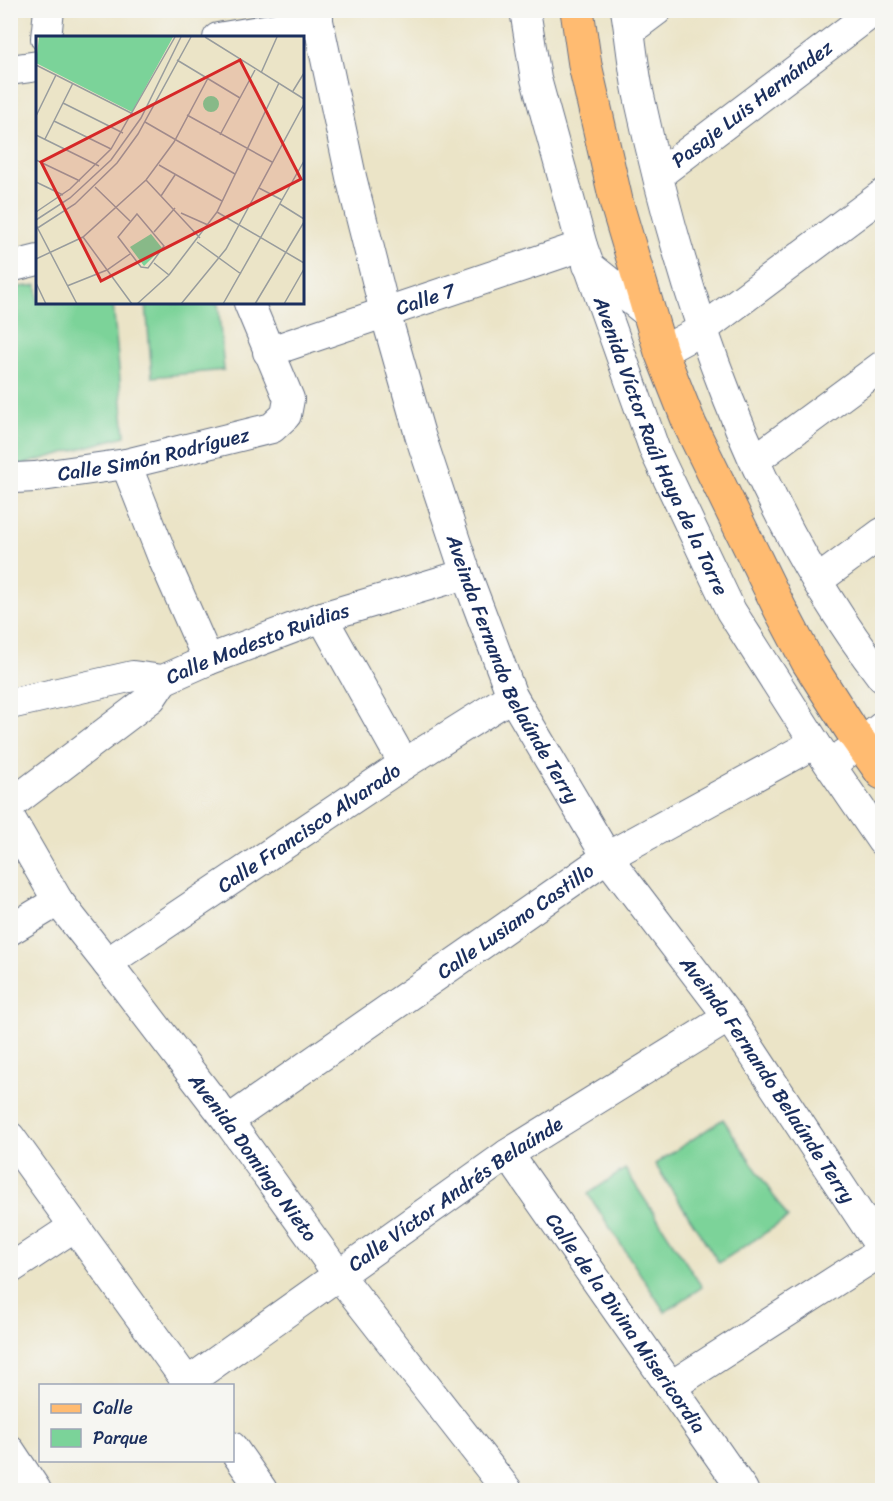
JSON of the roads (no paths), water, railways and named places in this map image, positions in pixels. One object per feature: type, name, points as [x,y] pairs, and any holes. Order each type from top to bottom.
[{"type":"main road","name":"Avenida Víctor Raúl Haya de la Torre","points":[[578,10],[585,65],[622,221],[661,352],[690,424],[760,570],[808,662],[872,736],[882,773]]},
{"type":"street","points":[[46,36],[49,10]]},
{"type":"street","name":"Avenida Víctor Raúl Haya de la Torre","points":[[525,10],[536,79],[582,248],[655,451],[731,611],[822,753],[882,841]]},
{"type":"street","points":[[657,10],[628,21],[639,93],[658,175],[703,329],[722,384],[784,520],[850,635],[882,676]]},
{"type":"street","name":"Pasaje Luis Hernández","points":[[658,175],[875,10]]},
{"type":"street","points":[[227,36],[318,16]]},
{"type":"street","name":"Aveinda Fernando Belaúnde Terry","points":[[318,16],[351,177],[385,312],[420,435],[466,574],[512,696],[607,857],[729,1017],[882,1250]]},
{"type":"street","points":[[10,70],[36,66]]},
{"type":"street","points":[[661,352],[703,329],[882,195]]},
{"type":"street","name":"Calle 7","points":[[268,352],[582,248],[622,221]]},
{"type":"street","points":[[582,248],[649,314]]},
{"type":"street","points":[[10,267],[36,260]]},
{"type":"street","points":[[249,304],[268,352]]},
{"type":"street","name":"Calle Simón Rodríguez","points":[[13,477],[35,477],[126,464],[272,428],[286,415],[289,399],[268,352]]},
{"type":"street","points":[[755,460],[882,366]]},
{"type":"street","points":[[126,464],[163,558],[208,660]]},
{"type":"street","points":[[817,581],[882,532]]},
{"type":"street","name":"Calle Modesto Ruidias","points":[[10,704],[133,676],[163,680],[208,660],[322,617],[466,574]]},
{"type":"street","points":[[322,617],[404,764]]},
{"type":"street","points":[[10,806],[142,705],[159,689],[163,680]]},
{"type":"street","name":"Calle Francisco Alvarado","points":[[107,963],[404,764],[512,696]]},
{"type":"street","name":"Calle Lusiano Castillo","points":[[228,1121],[607,857],[822,753],[872,736]]},
{"type":"street","name":"Avenida Domingo Nieto","points":[[10,818],[57,901],[228,1121],[338,1274],[507,1491]]},
{"type":"street","points":[[10,930],[57,901]]},
{"type":"street","name":"Calle Víctor Andrés Belaúnde","points":[[189,1384],[338,1274],[508,1154],[729,1017]]},
{"type":"street","points":[[10,1137],[189,1384]]},
{"type":"street","name":"Calle de la Divina Misericordia","points":[[508,1154],[743,1491]]},
{"type":"street","points":[[10,1269],[75,1226]]},
{"type":"street","points":[[670,1387],[882,1250]]},
{"type":"street","points":[[234,1450],[262,1491]]},
{"type":"street","points":[[10,1451],[36,1491]]}]
